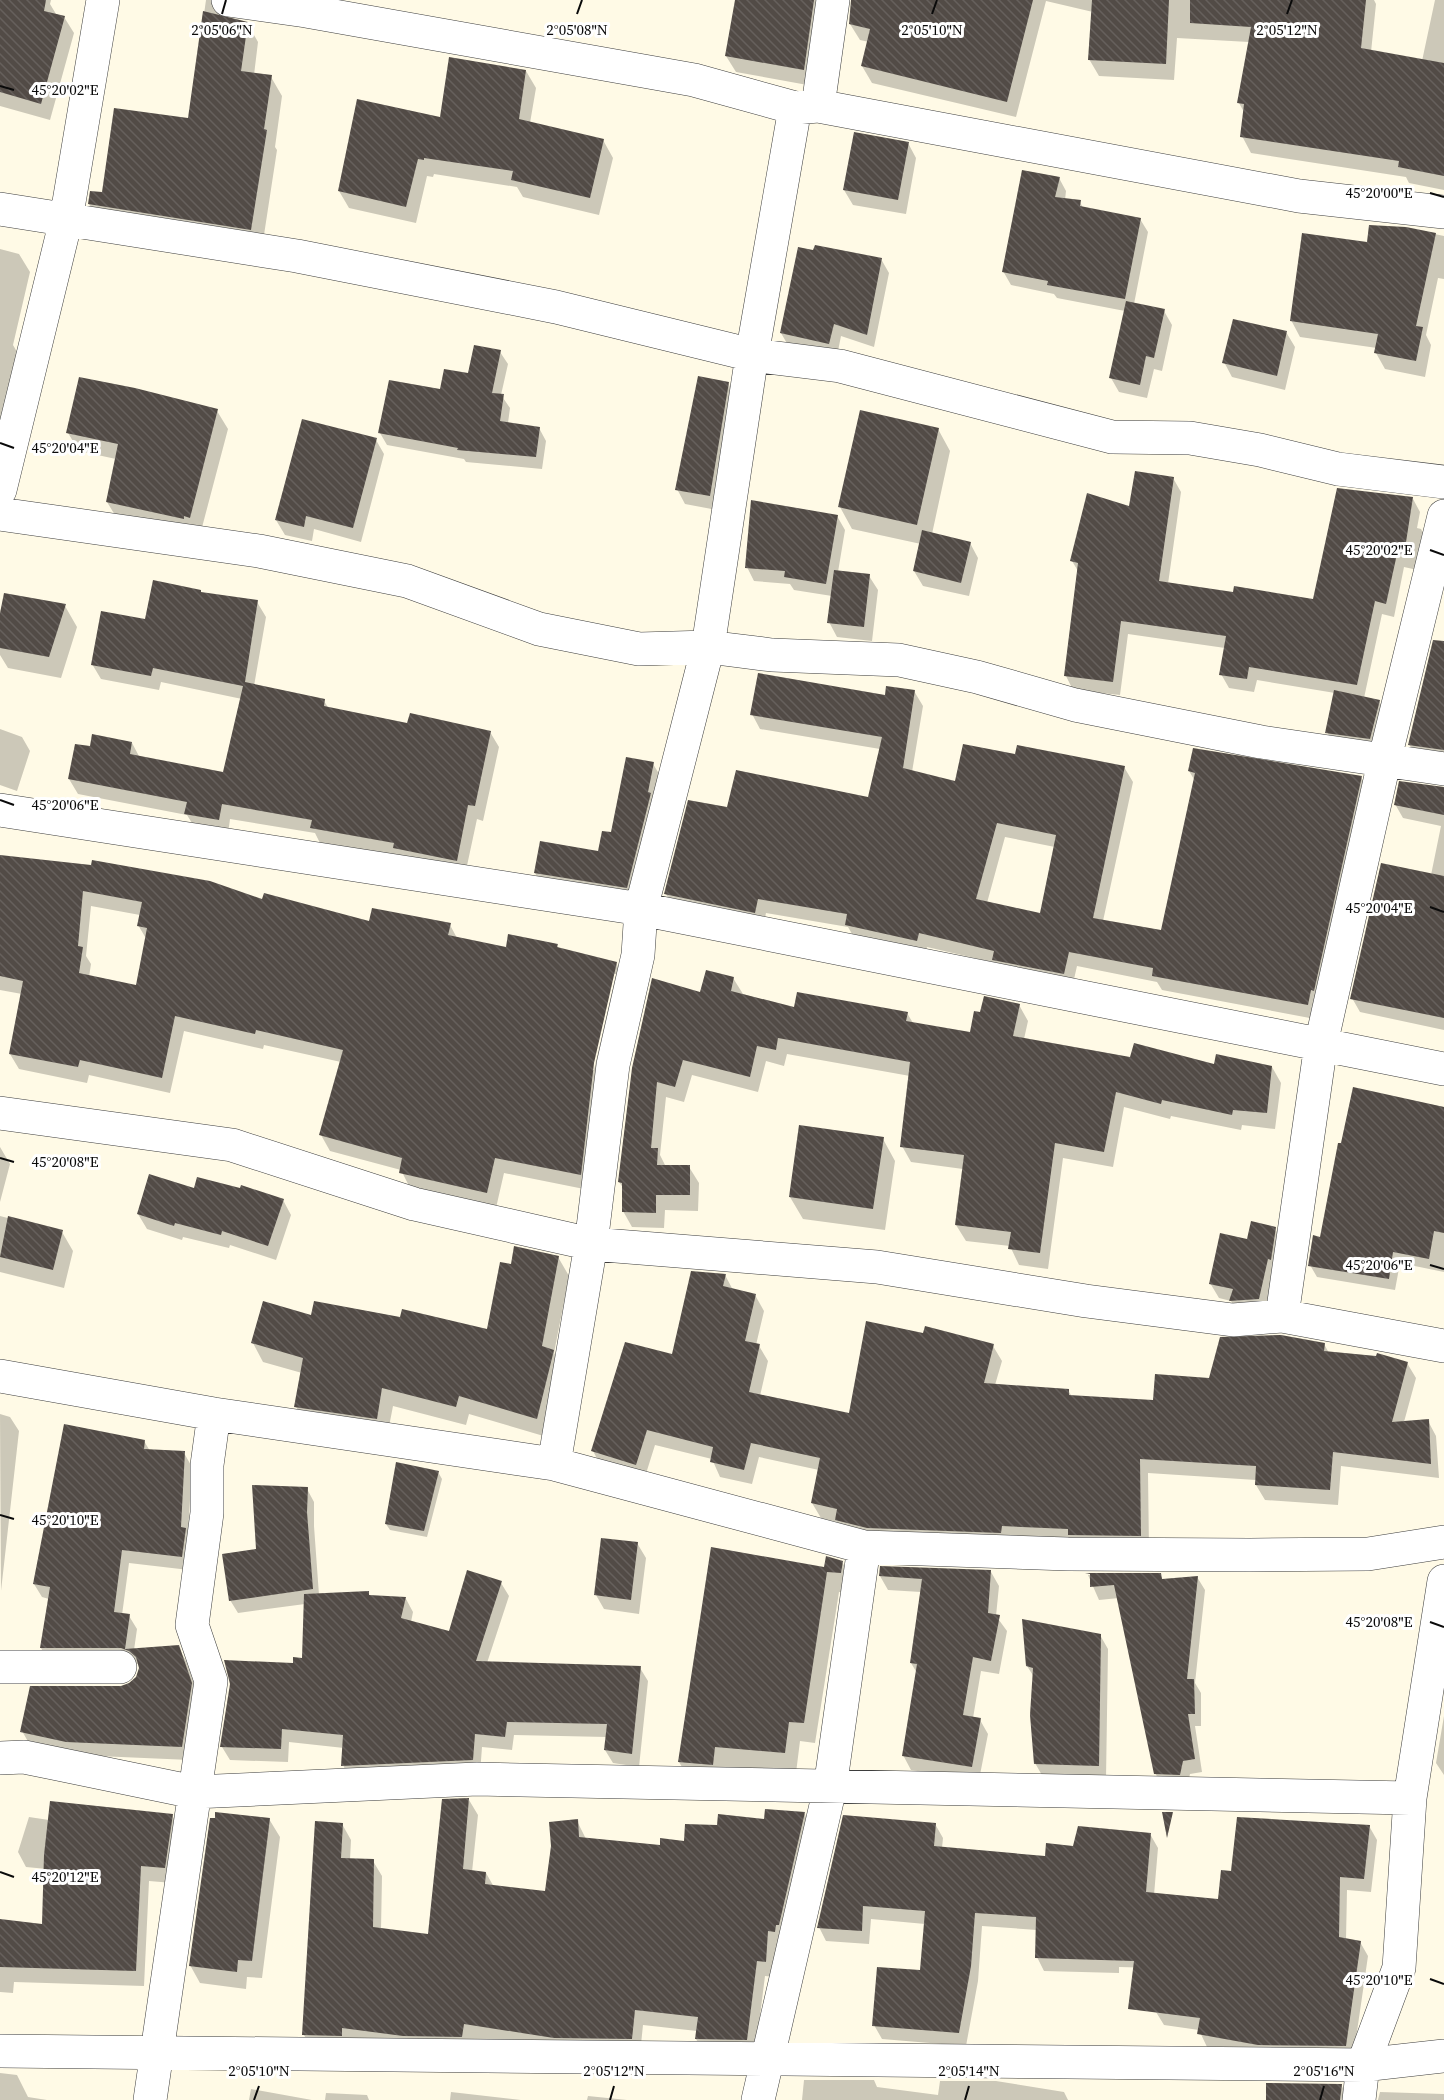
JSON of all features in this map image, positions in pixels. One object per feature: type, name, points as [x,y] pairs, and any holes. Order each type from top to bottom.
[{"type":"street","points":[[0,490],[66,220],[103,0]]},
{"type":"street","points":[[228,0],[317,13],[694,80],[807,107],[1299,196],[1444,212]]},
{"type":"street","points":[[554,1464],[591,1244],[613,1065],[638,955],[640,909],[708,647],[752,355],[833,0]]},
{"type":"street","points":[[0,209],[297,256],[556,307],[752,355],[840,366],[1112,437],[1190,438],[1260,450],[1338,469],[1444,482]]},
{"type":"street","points":[[0,514],[259,551],[407,581],[538,629],[628,647],[708,647],[772,655],[899,660],[977,677],[1075,705],[1261,742],[1384,758],[1444,769]]},
{"type":"street","points":[[1282,1316],[1321,1044],[1384,758],[1444,516]]},
{"type":"street","points":[[0,810],[640,909],[1444,1069]]},
{"type":"street","points":[[0,1113],[232,1144],[414,1204],[591,1244],[877,1267],[1086,1301],[1233,1320],[1282,1316],[1444,1346]]},
{"type":"street","points":[[0,1376],[214,1414],[554,1464],[864,1547],[1068,1554],[1368,1554],[1444,1542]]},
{"type":"street","points":[[150,2100],[211,1681],[192,1625],[207,1513],[207,1465],[214,1414]]},
{"type":"street","points":[[758,2100],[830,1788],[864,1547]]},
{"type":"street","points":[[1359,2100],[1364,2064],[1399,1968],[1410,1798],[1444,1581]]},
{"type":"street","points":[[0,1667],[120,1667]]},
{"type":"street","points":[[0,1758],[24,1757],[194,1792],[477,1779],[830,1788],[1410,1798]]},
{"type":"street","points":[[0,2051],[157,2055],[1364,2064],[1444,2056]]},
{"type":"building","points":[[0,0],[46,0],[44,11],[65,16],[41,104],[0,92]]},
{"type":"building","points":[[735,0],[814,0],[804,70],[725,56]]},
{"type":"building","points":[[851,0],[1033,0],[1007,102],[861,66],[870,29],[849,24]]},
{"type":"building","points":[[1092,0],[1169,0],[1166,64],[1088,60]]},
{"type":"building","points":[[1190,0],[1366,0],[1361,48],[1444,63],[1444,176],[1398,167],[1399,161],[1240,137],[1244,104],[1237,103],[1251,27],[1190,23]]},
{"type":"building","points":[[203,11],[248,22],[241,71],[272,75],[264,129],[267,130],[251,230],[88,204],[90,191],[102,192],[114,108],[188,118]]},
{"type":"building","points":[[449,57],[526,70],[519,119],[604,139],[590,198],[511,180],[513,171],[424,158],[424,160],[418,159],[406,207],[338,191],[357,99],[440,117]]},
{"type":"building","points":[[854,132],[909,142],[898,200],[843,190]]},
{"type":"building","points":[[1022,170],[1060,177],[1055,197],[1081,200],[1080,206],[1141,218],[1125,299],[1047,285],[1048,281],[1002,272]]},
{"type":"building","points":[[1369,225],[1406,227],[1436,233],[1416,326],[1423,327],[1416,361],[1374,353],[1378,334],[1290,321],[1302,233],[1367,242]]},
{"type":"building","points":[[815,245],[882,258],[867,335],[834,324],[829,344],[780,333],[798,247],[813,250]]},
{"type":"building","points":[[1126,301],[1165,309],[1154,358],[1146,356],[1140,385],[1109,378]]},
{"type":"building","points":[[1233,319],[1287,331],[1277,376],[1222,363]]},
{"type":"building","points":[[474,345],[501,350],[492,393],[504,394],[500,421],[540,427],[536,457],[457,450],[458,448],[378,433],[389,380],[440,389],[444,369],[468,373]]},
{"type":"building","points":[[698,376],[729,382],[710,496],[675,490]]},
{"type":"building","points":[[79,377],[135,388],[218,409],[190,518],[184,516],[184,519],[106,502],[118,444],[66,433]]},
{"type":"building","points":[[860,410],[939,428],[917,525],[838,507]]},
{"type":"building","points":[[302,419],[377,438],[353,528],[306,516],[304,527],[275,520]]},
{"type":"building","points":[[1135,471],[1174,477],[1159,581],[1233,592],[1234,586],[1313,599],[1337,488],[1413,497],[1404,555],[1397,554],[1386,604],[1375,601],[1357,685],[1249,667],[1247,679],[1219,675],[1226,636],[1121,621],[1113,682],[1064,676],[1078,563],[1070,561],[1087,493],[1129,506]]},
{"type":"building","points":[[751,500],[838,515],[826,584],[784,577],[785,571],[745,568]]},
{"type":"building","points":[[922,530],[971,542],[961,583],[913,571]]},
{"type":"building","points":[[834,570],[870,574],[864,627],[827,623]]},
{"type":"building","points":[[153,580],[201,590],[201,592],[258,600],[245,682],[325,699],[324,706],[407,723],[410,713],[491,731],[475,806],[468,805],[457,861],[393,848],[394,843],[310,828],[312,820],[222,804],[219,820],[184,814],[187,802],[68,779],[75,744],[90,746],[92,734],[132,742],[130,754],[223,772],[243,686],[153,668],[151,676],[91,665],[101,611],[145,619]]},
{"type":"building","points":[[4,593],[66,604],[49,657],[0,648],[0,613]]},
{"type":"building","points":[[1433,640],[1444,641],[1444,750],[1408,745]]},
{"type":"building","points":[[758,673],[885,695],[886,686],[915,690],[903,768],[955,781],[963,744],[1015,754],[1017,745],[1125,766],[1093,918],[1161,930],[1195,773],[1188,771],[1193,748],[1362,776],[1314,991],[1311,990],[1308,1005],[1152,976],[1153,968],[1069,952],[1064,974],[992,960],[994,951],[919,933],[917,941],[845,925],[847,914],[758,899],[755,913],[664,894],[688,800],[727,807],[736,770],[868,797],[882,737],[750,715]],"holes":[[[997,823],[1056,835],[1040,913],[976,899]]]},
{"type":"building","points":[[1334,690],[1380,700],[1370,739],[1325,733]]},
{"type":"building","points":[[626,757],[654,762],[648,792],[651,793],[627,888],[534,873],[540,841],[598,851],[602,831],[611,832]]},
{"type":"building","points":[[1399,781],[1444,787],[1444,815],[1394,805]]},
{"type":"building","points":[[0,855],[91,865],[92,860],[210,881],[262,899],[264,893],[369,921],[372,908],[451,923],[448,935],[506,947],[508,934],[558,944],[557,947],[617,962],[594,1063],[581,1175],[495,1158],[487,1193],[399,1173],[402,1158],[319,1135],[343,1050],[256,1030],[255,1034],[175,1016],[162,1078],[80,1060],[78,1067],[9,1054],[23,981],[0,976]],"holes":[[[83,891],[142,902],[137,926],[147,928],[136,985],[79,973],[83,947],[78,946]]]},
{"type":"building","points":[[1381,863],[1444,876],[1444,1018],[1350,999]]},
{"type":"building","points":[[706,970],[734,977],[731,991],[794,1007],[797,992],[908,1012],[906,1021],[970,1032],[974,1011],[980,1012],[984,996],[1020,1004],[1013,1036],[1130,1057],[1134,1043],[1214,1064],[1216,1054],[1272,1066],[1267,1113],[1233,1110],[1232,1115],[1162,1100],[1161,1104],[1116,1092],[1104,1152],[1055,1143],[1040,1253],[1008,1249],[1011,1232],[955,1225],[964,1155],[900,1147],[910,1062],[778,1038],[776,1050],[757,1046],[750,1077],[683,1060],[675,1087],[657,1082],[651,1148],[658,1148],[657,1165],[690,1165],[690,1195],[656,1195],[656,1213],[622,1212],[622,1183],[618,1182],[632,1068],[652,978],[700,992]]},
{"type":"building","points":[[1353,1087],[1444,1107],[1444,1233],[1434,1231],[1429,1259],[1393,1252],[1389,1279],[1308,1266],[1313,1235],[1320,1237],[1338,1143],[1341,1143]]},
{"type":"building","points":[[799,1125],[884,1137],[873,1209],[789,1197]]},
{"type":"building","points":[[149,1174],[194,1188],[197,1177],[240,1188],[241,1185],[284,1199],[268,1246],[222,1231],[221,1235],[175,1223],[174,1226],[137,1214]]},
{"type":"building","points":[[8,1216],[63,1230],[53,1270],[0,1257]]},
{"type":"building","points":[[1251,1221],[1276,1227],[1271,1260],[1268,1259],[1259,1299],[1229,1301],[1233,1289],[1209,1284],[1220,1233],[1247,1239]]},
{"type":"building","points":[[514,1246],[559,1256],[542,1346],[554,1350],[537,1419],[459,1396],[456,1407],[382,1388],[377,1419],[294,1407],[303,1358],[251,1343],[263,1301],[311,1315],[314,1301],[400,1317],[402,1309],[487,1329],[500,1262],[511,1264]]},
{"type":"building","points":[[691,1271],[726,1274],[723,1286],[756,1294],[745,1341],[760,1344],[749,1392],[849,1413],[866,1321],[923,1333],[925,1326],[994,1344],[984,1383],[1069,1389],[1069,1395],[1153,1400],[1155,1374],[1209,1378],[1220,1337],[1281,1335],[1325,1343],[1324,1351],[1376,1356],[1377,1353],[1408,1362],[1392,1422],[1429,1419],[1431,1464],[1333,1452],[1330,1490],[1255,1485],[1256,1466],[1140,1459],[1141,1536],[1068,1535],[1068,1529],[1002,1526],[1001,1533],[867,1528],[835,1520],[837,1509],[811,1503],[820,1458],[751,1443],[744,1470],[710,1462],[713,1447],[647,1430],[636,1465],[591,1451],[625,1342],[672,1354]]},
{"type":"building","points":[[64,1424],[145,1440],[144,1449],[185,1451],[181,1527],[186,1528],[182,1557],[122,1550],[114,1612],[130,1614],[125,1649],[179,1645],[192,1683],[182,1747],[66,1742],[20,1732],[30,1686],[121,1686],[136,1677],[139,1668],[136,1657],[121,1648],[40,1648],[50,1587],[33,1584]]},
{"type":"building","points":[[396,1462],[439,1471],[424,1531],[385,1524]]},
{"type":"building","points":[[252,1485],[308,1487],[307,1512],[313,1589],[229,1601],[222,1554],[256,1549]]},
{"type":"building","points":[[601,1538],[638,1542],[631,1600],[594,1595]]},
{"type":"building","points":[[711,1547],[824,1567],[826,1556],[843,1561],[841,1573],[827,1572],[804,1723],[789,1722],[785,1753],[715,1747],[713,1765],[678,1762]]},
{"type":"building","points":[[880,1566],[991,1570],[988,1613],[1000,1615],[991,1661],[973,1657],[963,1715],[981,1718],[972,1767],[902,1756],[917,1664],[910,1663],[922,1579],[879,1576]]},
{"type":"building","points":[[467,1570],[502,1581],[476,1661],[641,1666],[632,1754],[604,1750],[607,1724],[507,1722],[505,1737],[475,1734],[473,1760],[341,1766],[343,1735],[282,1729],[281,1749],[220,1747],[230,1684],[224,1660],[293,1663],[293,1657],[302,1658],[304,1594],[369,1591],[369,1595],[406,1597],[401,1618],[449,1631]]},
{"type":"building","points":[[1085,1573],[1161,1573],[1162,1579],[1198,1576],[1187,1679],[1194,1679],[1195,1714],[1188,1714],[1195,1759],[1183,1761],[1180,1775],[1154,1774],[1114,1585],[1090,1587],[1090,1574]]},
{"type":"building","points":[[1022,1619],[1101,1634],[1099,1766],[1034,1764],[1030,1715],[1033,1668],[1026,1666]]},
{"type":"building","points":[[469,1798],[463,1869],[486,1872],[485,1884],[545,1891],[551,1846],[549,1822],[578,1819],[579,1837],[660,1845],[660,1838],[684,1841],[685,1824],[717,1825],[718,1814],[764,1819],[765,1809],[805,1812],[779,1925],[776,1925],[775,1932],[768,1931],[766,1962],[757,1961],[747,2040],[695,2039],[698,2017],[635,2010],[632,2039],[554,2038],[464,2024],[462,2037],[403,2036],[342,2028],[342,2036],[302,2035],[315,1821],[343,1823],[341,1858],[374,1859],[373,1927],[428,1934],[442,1799]]},
{"type":"building","points":[[50,1801],[173,1814],[165,1868],[141,1866],[136,1971],[0,1967],[0,1919],[42,1924],[44,1855]]},
{"type":"building","points":[[215,1812],[270,1818],[252,1961],[238,1960],[237,1972],[189,1966],[210,1818],[215,1818]]},
{"type":"building","points":[[1162,1812],[1173,1812],[1167,1838]]},
{"type":"building","points":[[843,1815],[936,1823],[934,1846],[1045,1856],[1046,1843],[1073,1846],[1078,1826],[1151,1833],[1146,1892],[1218,1899],[1221,1870],[1231,1871],[1237,1817],[1370,1825],[1364,1879],[1340,1877],[1339,1937],[1361,1941],[1346,2046],[1258,2045],[1197,2034],[1200,2018],[1128,2009],[1134,1961],[1035,1958],[1036,1917],[975,1913],[971,1966],[959,2033],[872,2026],[877,1967],[920,1970],[925,1911],[863,1906],[862,1931],[817,1928]]},
{"type":"building","points":[[1266,2083],[1342,2084],[1340,2100],[1266,2100]]}]
